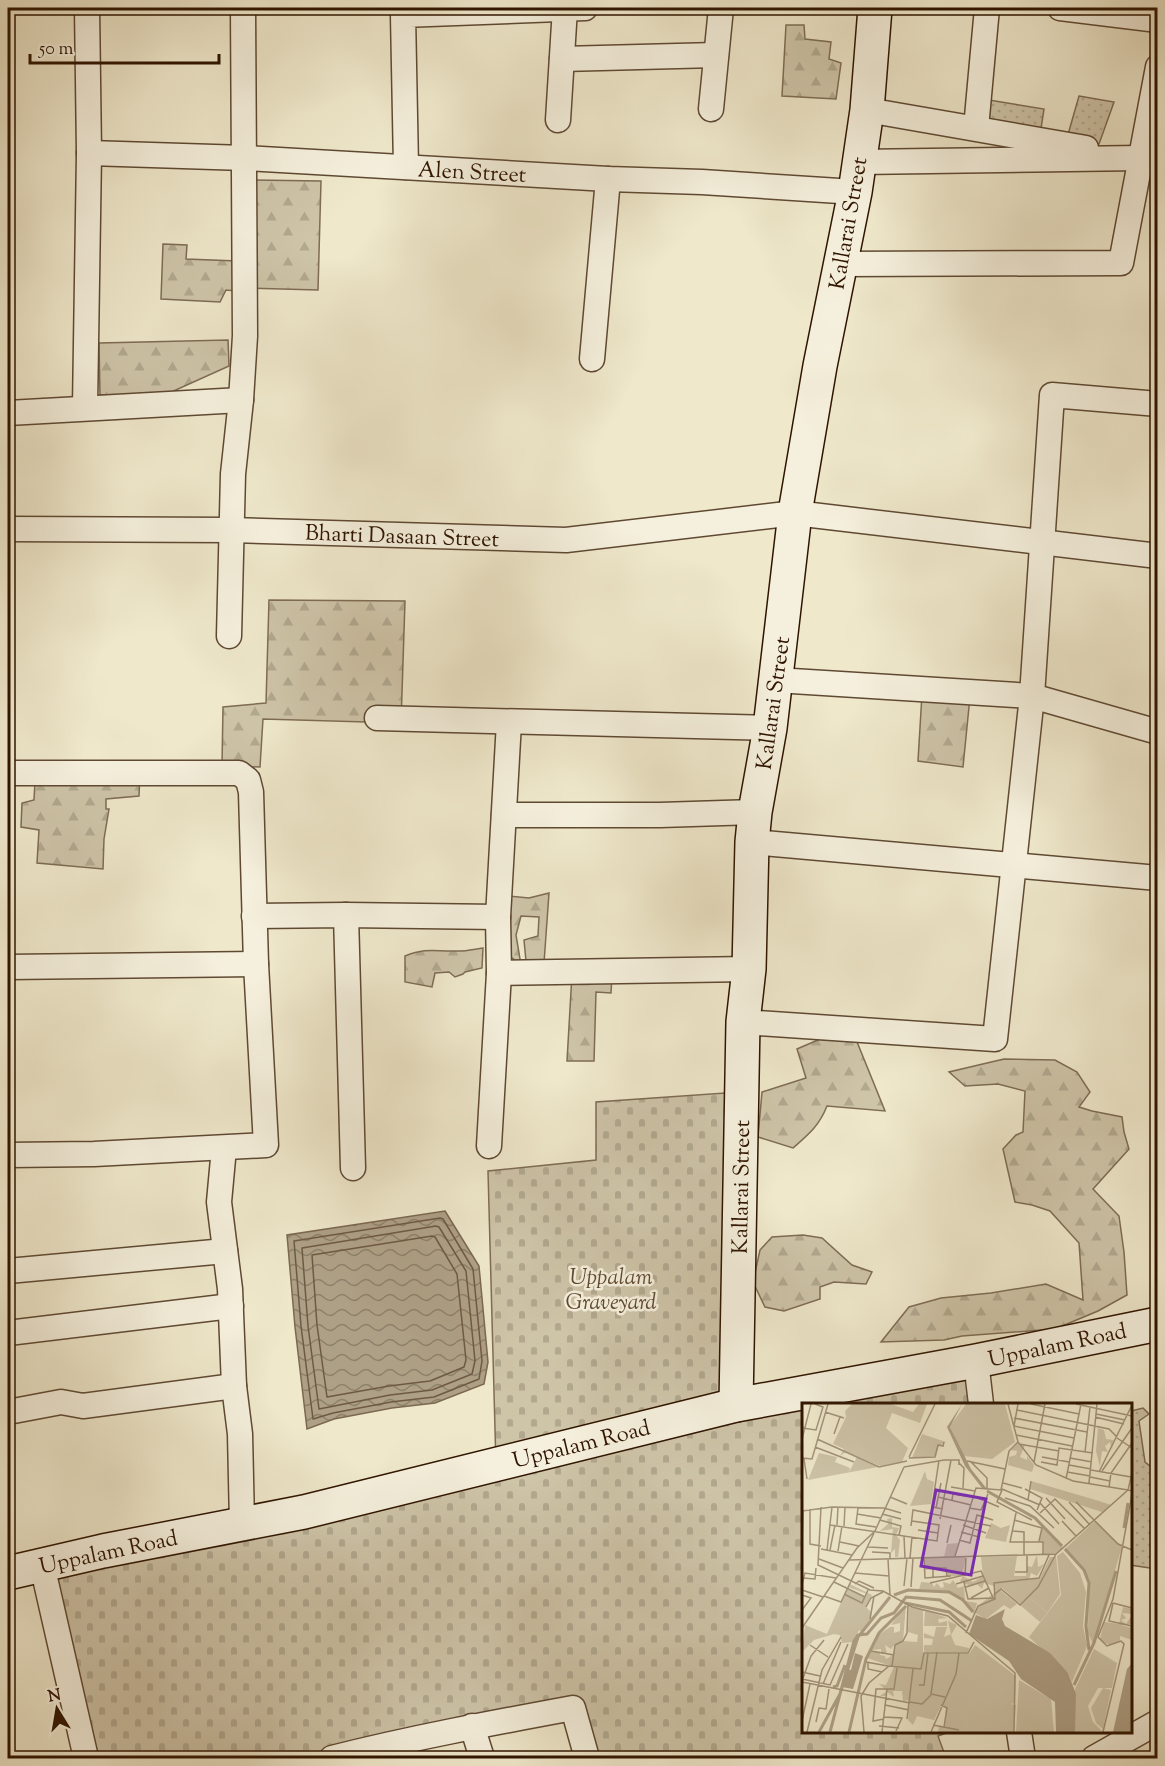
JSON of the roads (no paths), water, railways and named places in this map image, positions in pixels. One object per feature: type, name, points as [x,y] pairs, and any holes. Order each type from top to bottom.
[{"type":"street","points":[[85,407],[89,153],[87,8]]},
{"type":"street","points":[[229,636],[233,474],[245,336],[243,8]]},
{"type":"street","points":[[558,120],[565,8]]},
{"type":"street","points":[[406,167],[403,15],[585,8]]},
{"type":"street","points":[[711,109],[721,8]]},
{"type":"street","name":"Kallarai Street","points":[[736,1405],[743,1022],[749,969],[754,827],[770,728],[795,513],[820,366],[857,177],[867,110],[875,8]]},
{"type":"street","points":[[976,128],[987,8]]},
{"type":"street","points":[[1060,8],[1158,20]]},
{"type":"street","points":[[562,59],[716,55]]},
{"type":"street","points":[[841,264],[1121,263],[1158,67]]},
{"type":"street","points":[[867,110],[1140,158]]},
{"type":"street","name":"Alen Street","points":[[89,153],[245,158],[608,179],[702,182],[857,177],[1140,158]]},
{"type":"street","points":[[592,359],[608,179]]},
{"type":"street","points":[[743,1022],[995,1039],[1032,696],[1052,395],[1158,404]]},
{"type":"street","points":[[8,413],[241,400]]},
{"type":"street","name":"Bharti Dasaan Street","points":[[8,530],[231,530],[566,540],[795,513],[1158,556]]},
{"type":"street","points":[[776,680],[1032,696],[1158,732]]},
{"type":"street","points":[[377,718],[770,728]]},
{"type":"street","points":[[489,1146],[499,973],[498,917],[509,722]]},
{"type":"street","points":[[8,772],[239,773],[248,780],[251,792],[255,964],[266,1145],[224,1149],[8,1155]]},
{"type":"street","points":[[504,815],[660,815],[1012,865],[1158,878]]},
{"type":"street","points":[[346,915],[353,1168]]},
{"type":"street","points":[[254,916],[498,917]]},
{"type":"street","points":[[8,967],[255,964]]},
{"type":"street","points":[[499,973],[749,969]]},
{"type":"street","points":[[224,1149],[219,1202],[231,1306],[234,1386],[240,1434],[242,1523]]},
{"type":"street","points":[[8,1271],[225,1251]]},
{"type":"street","points":[[8,1333],[231,1306]]},
{"type":"street","name":"Uppalam Road","points":[[8,1573],[304,1512],[736,1405],[976,1361],[1158,1324]]},
{"type":"street","points":[[976,1361],[981,1403]]},
{"type":"street","points":[[8,1412],[61,1402],[83,1406],[234,1386]]},
{"type":"street","points":[[42,1565],[86,1758]]},
{"type":"street","points":[[332,1758],[380,1752],[472,1726],[573,1708],[587,1758]]},
{"type":"street","points":[[1094,1758],[1158,1722]]},
{"type":"street","points":[[472,1726],[482,1758]]},
{"type":"street","points":[[1019,1733],[1023,1758]]},
{"type":"water","points":[[445,1211],[479,1266],[488,1362],[484,1384],[435,1403],[334,1419],[307,1429],[287,1235]]},
{"type":"park label","name":"Uppalam Graveyard","points":[[611,1288]]}]
